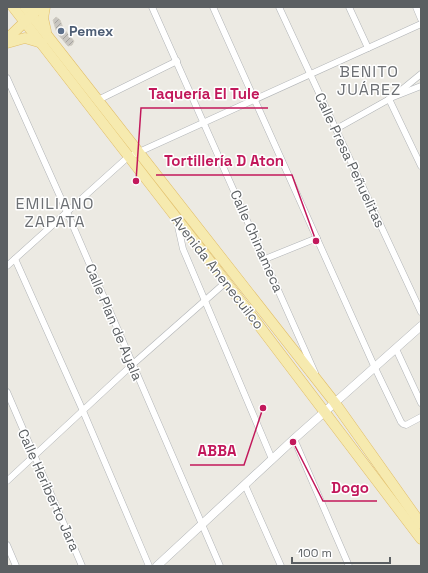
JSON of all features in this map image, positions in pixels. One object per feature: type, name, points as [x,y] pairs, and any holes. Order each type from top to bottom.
[{"type":"main road","points":[[7,12],[13,7]]},
{"type":"main road","name":"Avenida Anenecuilco","points":[[13,7],[28,18],[133,155],[335,403],[421,524]]},
{"type":"main road","name":"Avenida Anenecuilco","points":[[25,7],[28,18]]},
{"type":"main road","points":[[7,39],[40,7]]},
{"type":"main road","points":[[7,42],[25,38],[45,40],[43,18],[45,7]]},
{"type":"main road","name":"Avenida Anenecuilco","points":[[45,40],[98,100],[133,155],[177,219],[325,411],[421,539]]},
{"type":"street","name":"Calle Chinameca","points":[[152,7],[322,387]]},
{"type":"street","points":[[214,7],[375,368],[403,424],[406,425],[421,417]]},
{"type":"street","name":"Calle Presa Peñuelitas","points":[[280,7],[310,75],[421,312]]},
{"type":"street","points":[[348,7],[368,48]]},
{"type":"street","points":[[416,7],[421,19]]},
{"type":"street","points":[[7,266],[133,155],[421,24]]},
{"type":"street","points":[[98,100],[176,61]]},
{"type":"street","points":[[391,98],[421,74]]},
{"type":"street","name":"Calle Plan de Ayala","points":[[7,78],[67,212],[220,566]]},
{"type":"street","points":[[336,129],[391,98],[421,86]]},
{"type":"street","points":[[391,98],[421,166]]},
{"type":"street","points":[[177,219],[183,250],[272,459]]},
{"type":"street","points":[[265,259],[317,238]]},
{"type":"street","points":[[15,259],[83,411],[149,566]]},
{"type":"street","points":[[7,481],[133,364],[226,282]]},
{"type":"street","points":[[157,566],[294,439],[421,326]]},
{"type":"street","points":[[396,349],[421,403]]},
{"type":"street","name":"Calle Heriberto Jara","points":[[7,392],[82,566]]},
{"type":"street","points":[[294,439],[349,566]]},
{"type":"street","points":[[244,485],[281,566]]},
{"type":"street","points":[[7,545],[16,566]]},
{"type":"building","name":"Pemex","points":[[56,17],[60,20],[63,28],[74,41],[72,45],[68,46],[57,33],[53,20]]},
{"type":"place","name":"Pemex","points":[[61,31]]},
{"type":"place","name":"Taquería El Tule","points":[[136,181]]},
{"type":"place","name":"Tortillería D Aton","points":[[316,241]]},
{"type":"place","name":"ABBA","points":[[263,408]]},
{"type":"place","name":"Dogo","points":[[293,442]]},
{"type":"district","name":"BENITO JUÁREZ","points":[[369,80]]},
{"type":"district","name":"EMILIANO ZAPATA","points":[[55,212]]}]
